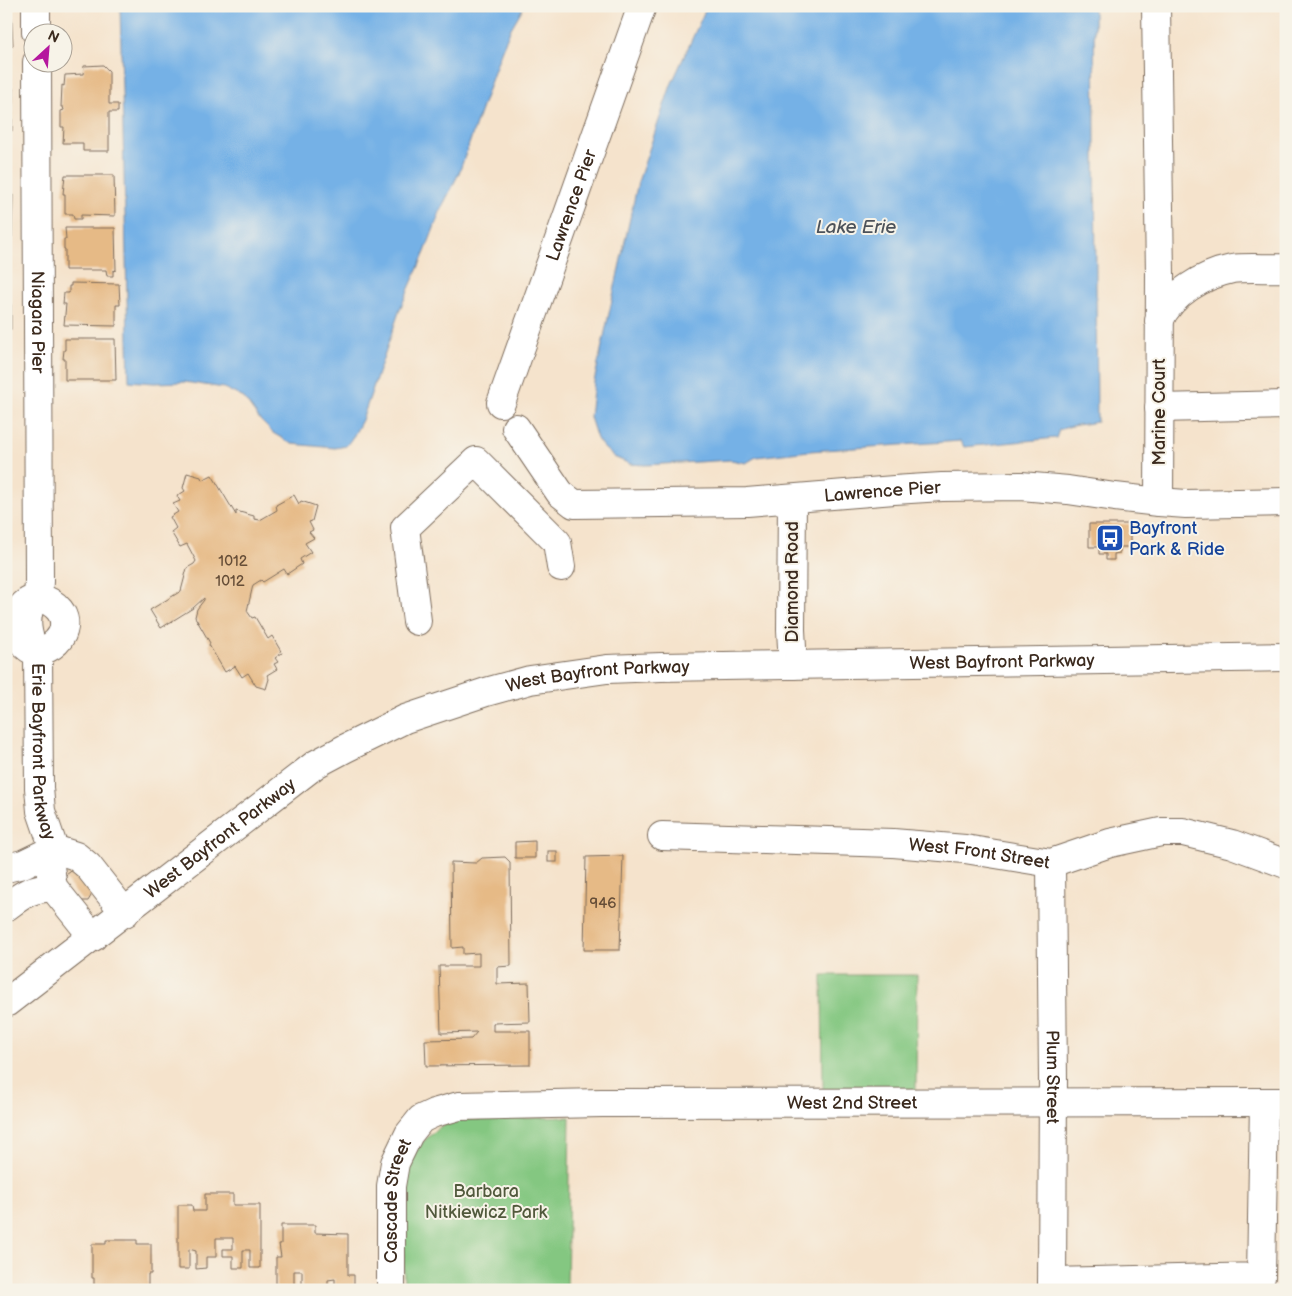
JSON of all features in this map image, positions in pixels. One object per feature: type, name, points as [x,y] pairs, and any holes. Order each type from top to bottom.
[{"type":"main road","points":[[36,6],[36,22]]},
{"type":"main road","name":"Lawrence Pier","points":[[501,403],[642,6]]},
{"type":"main road","name":"Marine Court","points":[[1156,6],[1160,275],[1159,502]]},
{"type":"main road","name":"Niagara Pier","points":[[37,72],[38,589]]},
{"type":"main road","points":[[1159,321],[1170,302],[1190,286],[1206,278],[1232,269],[1286,268]]},
{"type":"main road","points":[[1159,408],[1286,405]]},
{"type":"main road","name":"Lawrence Pier","points":[[516,428],[560,493],[574,504],[747,502],[903,489],[1021,486],[1186,504],[1286,502]]},
{"type":"main road","points":[[418,621],[405,528],[476,461],[557,542],[561,567]]},
{"type":"main road","points":[[534,520],[560,493]]},
{"type":"main road","name":"Diamond Road","points":[[792,499],[791,630],[793,665]]},
{"type":"main road","name":"Erie Bayfront Parkway","points":[[38,589],[48,610],[48,639],[38,652],[39,788],[41,811],[54,849],[43,888]]},
{"type":"main road","name":"West Bayfront Parkway","points":[[6,1003],[316,764],[405,719],[486,692],[530,680],[607,669],[661,667],[1286,657]]},
{"type":"main road","name":"West Front Street","points":[[662,836],[893,842],[965,850],[1051,863],[1110,843],[1161,832],[1183,832],[1232,844],[1286,864]]},
{"type":"main road","points":[[54,849],[14,866],[43,888],[93,937]]},
{"type":"main road","name":"Erie Bayfront Parkway","points":[[54,849],[76,856],[88,866],[125,913]]},
{"type":"main road","name":"Plum Street","points":[[1051,863],[1052,1286]]},
{"type":"main road","points":[[6,907],[25,893],[43,888]]},
{"type":"main road","points":[[1052,1286],[1261,1283],[1275,1102]]},
{"type":"main road","name":"West 2nd Street","points":[[421,1119],[434,1112],[449,1108],[602,1103],[1275,1102]]},
{"type":"main road","name":"Cascade Street","points":[[391,1290],[390,1186],[392,1173],[409,1134],[421,1119]]},
{"type":"green space","points":[[822,975],[917,975],[916,1090],[823,1091]]},
{"type":"green space","name":"Barbara Nitkiewicz Park","points":[[570,1117],[567,1290],[404,1290],[403,1182],[410,1159],[420,1144],[440,1127],[456,1120]]},
{"type":"water","points":[[120,6],[524,6],[510,30],[459,173],[441,209],[425,252],[400,309],[362,420],[346,446],[335,448],[292,444],[273,433],[260,420],[244,398],[224,388],[185,382],[154,383],[129,381]]},
{"type":"water","name":"Lake Erie","points":[[707,6],[1094,6],[1097,422],[1059,430],[1056,438],[964,447],[961,441],[809,451],[756,457],[746,463],[731,460],[645,465],[630,464],[614,457],[603,447],[597,439],[590,417],[594,382],[638,182],[671,85]]},
{"type":"building","points":[[6,6],[11,6],[13,46],[6,46]]},
{"type":"building","points":[[103,65],[109,71],[109,104],[118,104],[118,112],[109,112],[109,151],[83,151],[83,143],[63,143],[64,127],[61,127],[61,111],[64,110],[61,107],[62,85],[64,86],[65,75],[83,74],[84,66]]},
{"type":"building","points":[[6,75],[10,75],[11,88],[13,88],[10,143],[6,143]]},
{"type":"building","points":[[65,175],[114,175],[115,216],[81,215],[81,219],[74,219],[73,214],[65,214],[65,194],[63,194]]},
{"type":"building","points":[[6,182],[11,182],[10,196],[13,195],[12,237],[10,236],[11,251],[6,251]]},
{"type":"building","points":[[65,228],[115,228],[116,270],[113,271],[113,276],[107,276],[106,270],[65,270]]},
{"type":"building","points":[[71,283],[119,284],[120,305],[116,305],[116,326],[64,325],[66,304],[63,304],[64,293],[69,293]]},
{"type":"building","points":[[6,305],[11,305],[11,329],[6,329]]},
{"type":"building","points":[[65,339],[115,339],[116,380],[65,380],[65,359],[63,359]]},
{"type":"building","points":[[187,473],[201,477],[202,480],[212,475],[236,515],[236,511],[254,516],[254,519],[260,520],[277,510],[276,505],[294,495],[299,504],[301,501],[316,506],[312,521],[309,522],[313,530],[309,532],[314,538],[305,543],[311,552],[300,559],[302,564],[287,574],[284,569],[263,582],[261,580],[253,585],[247,611],[252,618],[255,617],[268,639],[272,636],[282,653],[275,658],[278,662],[274,664],[277,669],[267,675],[269,679],[266,689],[256,686],[248,673],[242,677],[235,666],[225,672],[195,617],[197,609],[204,598],[193,608],[161,628],[150,610],[181,591],[187,568],[196,561],[187,544],[180,547],[171,532],[176,528],[170,517],[178,512],[173,504],[180,501],[177,496],[185,491],[183,488]]},
{"type":"building","points":[[1089,524],[1130,524],[1130,547],[1120,547],[1120,553],[1114,554],[1114,560],[1106,560],[1106,554],[1099,554],[1099,547],[1089,547]]},
{"type":"building","points":[[535,841],[535,858],[515,858],[515,842]]},
{"type":"building","points":[[548,851],[557,851],[557,862],[548,862]]},
{"type":"building","points":[[623,856],[620,950],[584,950],[586,857]]},
{"type":"building","points":[[505,857],[510,862],[511,966],[497,967],[497,984],[529,983],[530,1022],[493,1023],[493,1031],[530,1031],[530,1065],[426,1066],[425,1040],[471,1039],[477,1032],[441,1033],[439,966],[479,966],[479,953],[463,954],[463,947],[452,948],[451,862],[476,863],[482,858]]},
{"type":"building","points":[[74,869],[92,890],[88,901],[82,901],[63,877]]},
{"type":"building","points":[[205,1194],[233,1194],[233,1205],[260,1205],[260,1268],[250,1268],[250,1250],[243,1250],[243,1268],[233,1268],[233,1256],[223,1256],[223,1249],[233,1249],[233,1238],[216,1238],[216,1257],[206,1257],[206,1268],[196,1269],[196,1251],[189,1249],[189,1269],[178,1269],[178,1205],[192,1205],[193,1211],[205,1211]]},
{"type":"building","points":[[281,1225],[315,1225],[315,1233],[348,1234],[348,1275],[354,1275],[354,1290],[335,1290],[335,1279],[328,1280],[328,1290],[302,1288],[302,1271],[294,1271],[294,1288],[276,1288],[276,1257],[281,1257],[279,1244],[281,1244]]},
{"type":"building","points":[[106,1240],[137,1240],[137,1244],[151,1244],[151,1274],[148,1274],[148,1290],[94,1290],[92,1244],[106,1244]]},
{"type":"place","name":"Bayfront Park & Ride","points":[[1110,538]]}]
